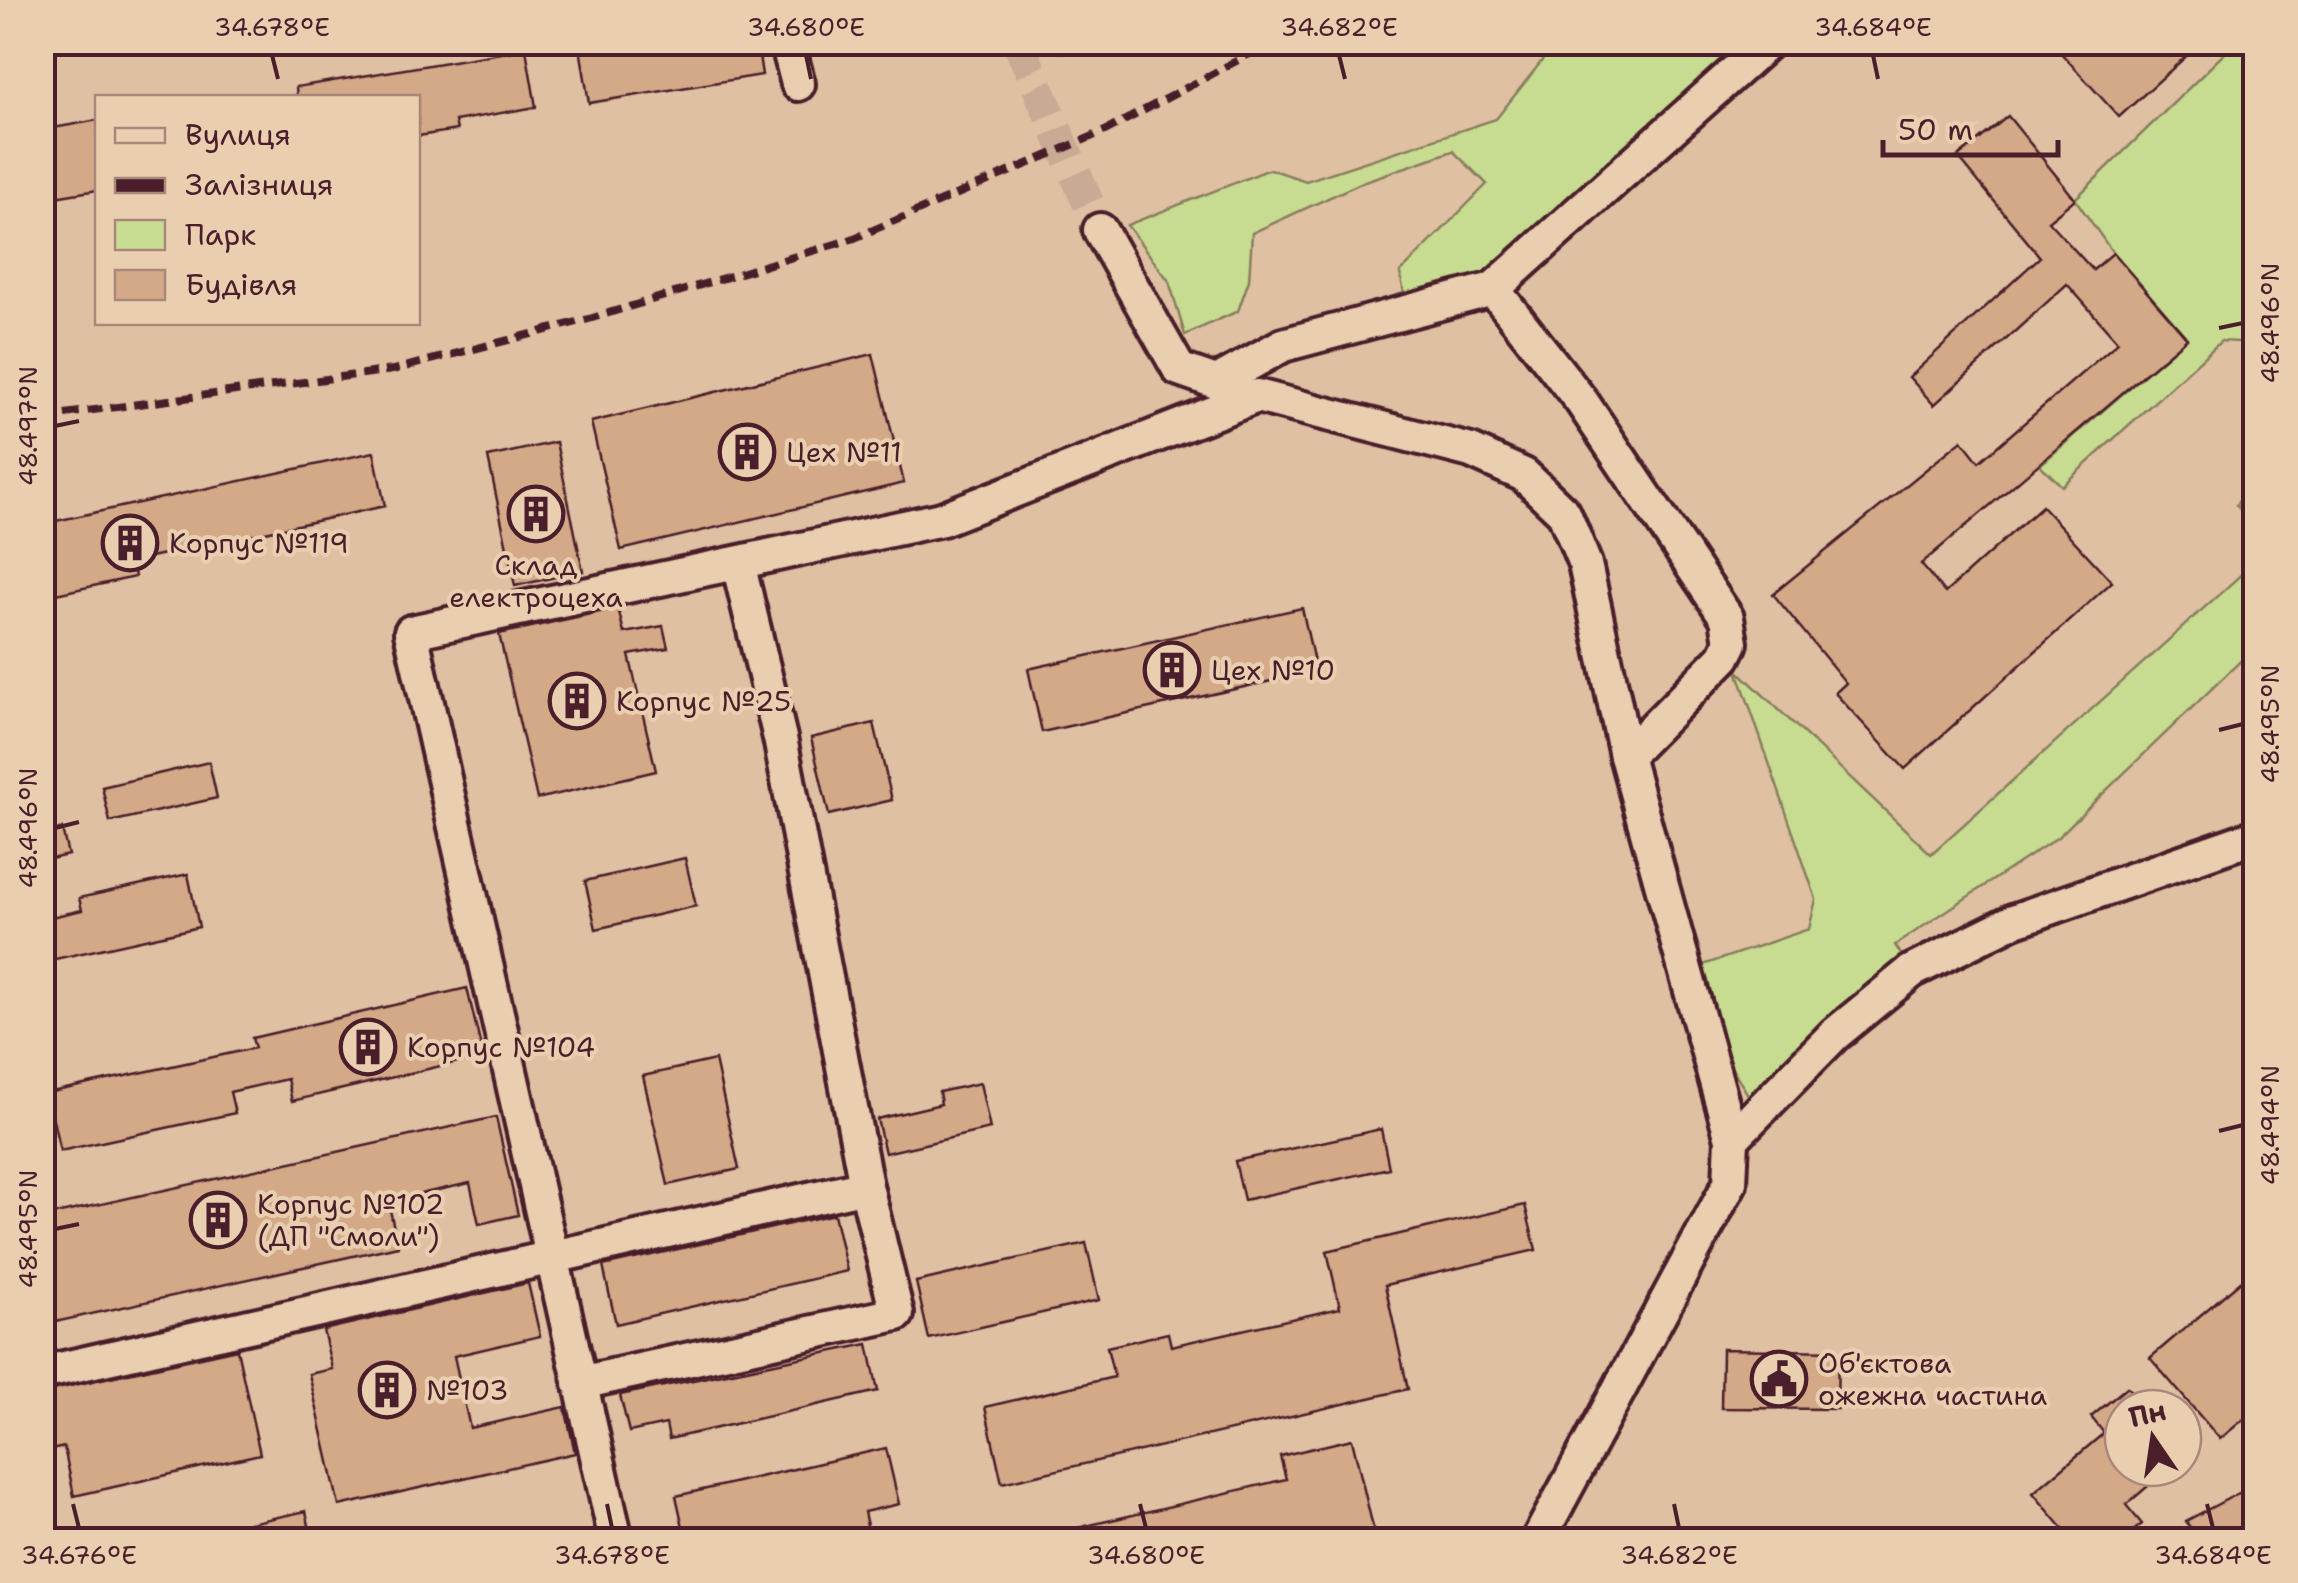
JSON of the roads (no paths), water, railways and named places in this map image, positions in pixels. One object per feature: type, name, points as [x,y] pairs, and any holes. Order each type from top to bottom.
[{"type":"lane","points":[[787,42],[798,84]]},
{"type":"lane","points":[[1218,382],[1283,344],[1492,289],[1768,42]]},
{"type":"lane","points":[[1100,230],[1179,369],[1176,425]]},
{"type":"lane","points":[[1492,289],[1582,402],[1727,618],[1731,643],[1724,657],[1626,756]]},
{"type":"lane","points":[[1179,369],[1257,396],[1472,452],[1524,475],[1564,513],[1585,564],[1626,756],[1732,1139],[1730,1183],[1538,1540]]},
{"type":"lane","points":[[611,1540],[580,1383],[411,632],[942,519],[1257,396]]},
{"type":"lane","points":[[580,1383],[897,1314],[866,1186],[780,738],[738,563]]},
{"type":"lane","points":[[1732,1139],[1835,1034],[1912,972],[2013,921],[2256,836]]},
{"type":"lane","points":[[42,1373],[866,1186]]},
{"type":"tunnel","points":[[1018,42],[1100,230]]},
{"type":"railway","points":[[42,417],[393,370],[589,319],[852,239],[1105,131],[1272,42]]},
{"type":"place","name":"Цех №11","points":[[747,452]]},
{"type":"place","name":"Склад електроцеха","points":[[536,514]]},
{"type":"place","name":"Корпус №119","points":[[130,543]]},
{"type":"place","name":"Цех №10","points":[[1172,670]]},
{"type":"place","name":"Корпус №25","points":[[577,701]]},
{"type":"place","name":"Корпус №104","points":[[368,1047]]},
{"type":"place","name":"Корпус №102 (ДП \"Смоли\")","points":[[218,1220]]},
{"type":"place","name":"Об'єктова ожежна частина","points":[[1779,1379]]},
{"type":"place","name":"№103","points":[[387,1390]]}]
